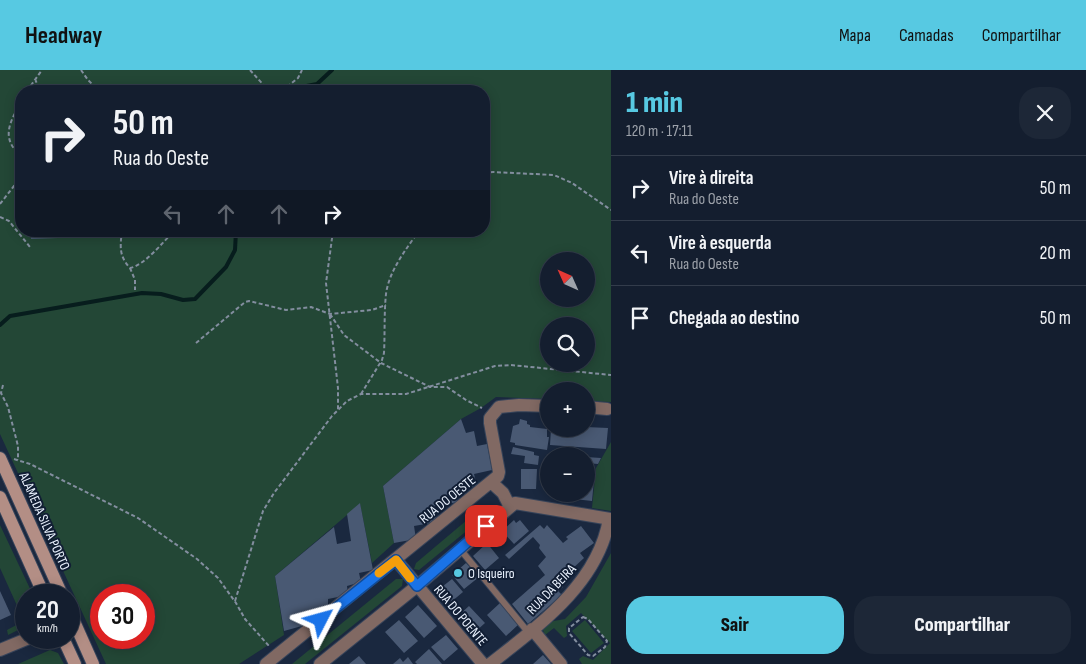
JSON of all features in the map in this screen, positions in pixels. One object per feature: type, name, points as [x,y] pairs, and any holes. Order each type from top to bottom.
[{"type":"main road","name":"ALAMEDA SILVA PORTO","points":[[4,458],[57,584]]},
{"type":"main road","points":[[0,497],[39,584]]},
{"type":"main road","points":[[80,636],[94,664]]},
{"type":"main road","points":[[68,649],[75,664]]},
{"type":"street","points":[[491,482],[498,476],[499,472],[490,418],[499,407],[503,406],[540,406]]},
{"type":"street","points":[[595,407],[607,408]]},
{"type":"street","name":"RUA DO OESTE","points":[[266,664],[491,482],[503,493],[510,506]]},
{"type":"street","points":[[320,664],[417,586],[515,503],[610,519]]},
{"type":"street","name":"RUA DA BEIRA","points":[[490,664],[560,605],[580,584],[601,548],[610,519]]},
{"type":"street","points":[[396,560],[417,586]]},
{"type":"street","name":"RUA DO POENTE","points":[[417,586],[483,664]]},
{"type":"street","points":[[530,631],[561,664]]},
{"type":"street","points":[[0,650],[15,644]]},
{"type":"lane","points":[[460,549],[530,631]]},
{"type":"path","points":[[31,85],[42,70]]},
{"type":"path","points":[[81,70],[93,85]]},
{"type":"path","points":[[250,70],[264,85]]},
{"type":"path","points":[[289,85],[298,78],[302,70]]},
{"type":"path","points":[[35,79],[38,85]]},
{"type":"path","points":[[15,113],[8,126],[8,134],[15,150]]},
{"type":"path","points":[[490,172],[554,175],[572,183],[611,210]]},
{"type":"path","points":[[0,204],[15,185]]},
{"type":"path","points":[[0,217],[9,221],[15,228]]},
{"type":"path","points":[[22,237],[30,247]]},
{"type":"path","points":[[121,237],[120,251],[135,280],[135,290]]},
{"type":"path","points":[[130,268],[136,266],[168,237]]},
{"type":"path","points":[[331,237],[326,283],[338,388],[338,410]]},
{"type":"path","points":[[361,394],[381,363],[384,353],[386,292],[404,252],[415,237]]},
{"type":"path","points":[[196,343],[245,302],[249,301],[286,310],[311,307],[330,314],[372,310],[386,305]]},
{"type":"path","points":[[330,314],[344,335],[381,363],[430,387],[447,387],[466,400],[493,414]]},
{"type":"path","points":[[235,601],[263,511],[274,493],[347,401],[361,394],[406,394],[496,366],[511,364],[611,375]]},
{"type":"path","points":[[4,385],[1,393],[8,407],[18,446],[18,460]]},
{"type":"path","points":[[4,458],[18,460],[47,472],[138,518],[197,559],[218,578],[235,601],[244,619],[277,655]]},
{"type":"path","points":[[583,618],[588,619],[607,641],[605,647],[594,656],[588,655],[569,633],[569,628],[583,618]]},
{"type":"green space","points":[[0,70],[611,70],[611,402],[595,401],[595,382],[540,382],[540,399],[496,397],[461,419],[383,486],[394,543],[372,563],[360,504],[275,576],[284,635],[239,664],[106,664],[99,649],[155,649],[155,584],[90,584],[90,629],[80,608],[80,584],[69,584],[0,434]]},
{"type":"green space","points":[[611,442],[611,511],[592,508],[593,502],[595,502],[596,468]]},
{"type":"green space","points":[[480,509],[487,509],[486,515],[419,570],[414,569],[416,563]]},
{"type":"green space","points":[[0,525],[28,584],[15,584],[15,601],[0,568]]},
{"type":"green space","points":[[611,553],[611,664],[582,664],[579,659],[583,656],[593,660],[610,643],[581,613],[566,626],[567,636],[564,638],[554,628],[545,635],[543,630],[548,622],[565,619],[586,597]]},
{"type":"green space","points":[[396,579],[403,579],[402,586],[305,664],[292,664]]},
{"type":"green space","points":[[585,620],[604,643],[591,653],[572,631]]},
{"type":"green space","points":[[15,626],[15,632],[8,635],[7,630]]},
{"type":"green space","points":[[50,650],[58,653],[64,664],[18,664]]},
{"type":"building","points":[[31,237],[62,237],[58,238],[31,239]]},
{"type":"building","points":[[461,419],[466,433],[474,431],[477,446],[487,444],[492,470],[474,474],[477,486],[455,490],[458,502],[435,506],[437,522],[414,526],[416,539],[394,543],[383,486]]},
{"type":"building","points":[[520,419],[527,421],[530,427],[540,428],[540,437],[549,437],[547,447],[540,447],[540,449],[515,445],[515,443],[510,442],[513,426],[519,424]]},
{"type":"building","points":[[595,427],[608,428],[606,449],[550,445],[550,437],[595,437]]},
{"type":"building","points":[[513,447],[534,452],[534,455],[539,456],[538,465],[524,463],[525,456],[511,454]]},
{"type":"building","points":[[595,458],[601,458],[598,464],[595,464]]},
{"type":"building","points":[[521,469],[537,469],[536,489],[521,489]]},
{"type":"building","points":[[360,503],[373,570],[359,573],[361,582],[347,586],[348,595],[328,599],[328,609],[306,614],[309,624],[284,631],[275,576],[334,527],[337,544],[351,541],[347,514]]},
{"type":"building","points":[[514,520],[516,523],[520,520],[529,531],[514,544],[502,531]]},
{"type":"building","points":[[540,525],[544,529],[547,525],[563,543],[568,539],[566,537],[581,526],[594,543],[580,553],[584,558],[560,584],[563,587],[558,591],[562,595],[528,624],[512,604],[545,575],[538,566],[546,557],[539,548],[540,545],[533,537],[509,559],[505,555]]},
{"type":"building","points":[[487,543],[499,558],[485,570],[473,556]]},
{"type":"building","points":[[466,563],[479,577],[464,589],[452,575]]},
{"type":"building","points":[[452,579],[463,592],[451,602],[448,598],[445,600],[438,590]]},
{"type":"building","points":[[0,591],[11,615],[0,620]]},
{"type":"building","points":[[500,603],[519,624],[506,636],[487,615]]},
{"type":"building","points":[[418,605],[437,626],[424,638],[405,617]]},
{"type":"building","points":[[469,606],[485,623],[475,632],[459,615]]},
{"type":"building","points":[[399,620],[418,641],[404,653],[385,632]]},
{"type":"building","points":[[446,635],[458,649],[444,661],[431,647]]},
{"type":"building","points":[[429,649],[442,664],[417,664],[415,662]]},
{"type":"building","points":[[543,655],[551,664],[533,664]]},
{"type":"building","points":[[359,656],[366,664],[349,664]]},
{"type":"building","points":[[408,657],[413,664],[393,664],[400,658],[403,662]]},
{"type":"waterway","points":[[312,85],[317,84],[332,70]]},
{"type":"waterway","points":[[0,325],[10,316],[142,293],[161,294],[183,300],[195,299],[226,267],[235,250],[236,237]]},
{"type":"slow traffic","points":[[379,573],[396,560],[410,578]]},
{"type":"place","name":"O Isqueiro","points":[[458,573]]},
{"type":"route","points":[[321,620],[396,560],[417,586],[486,526]]}]
